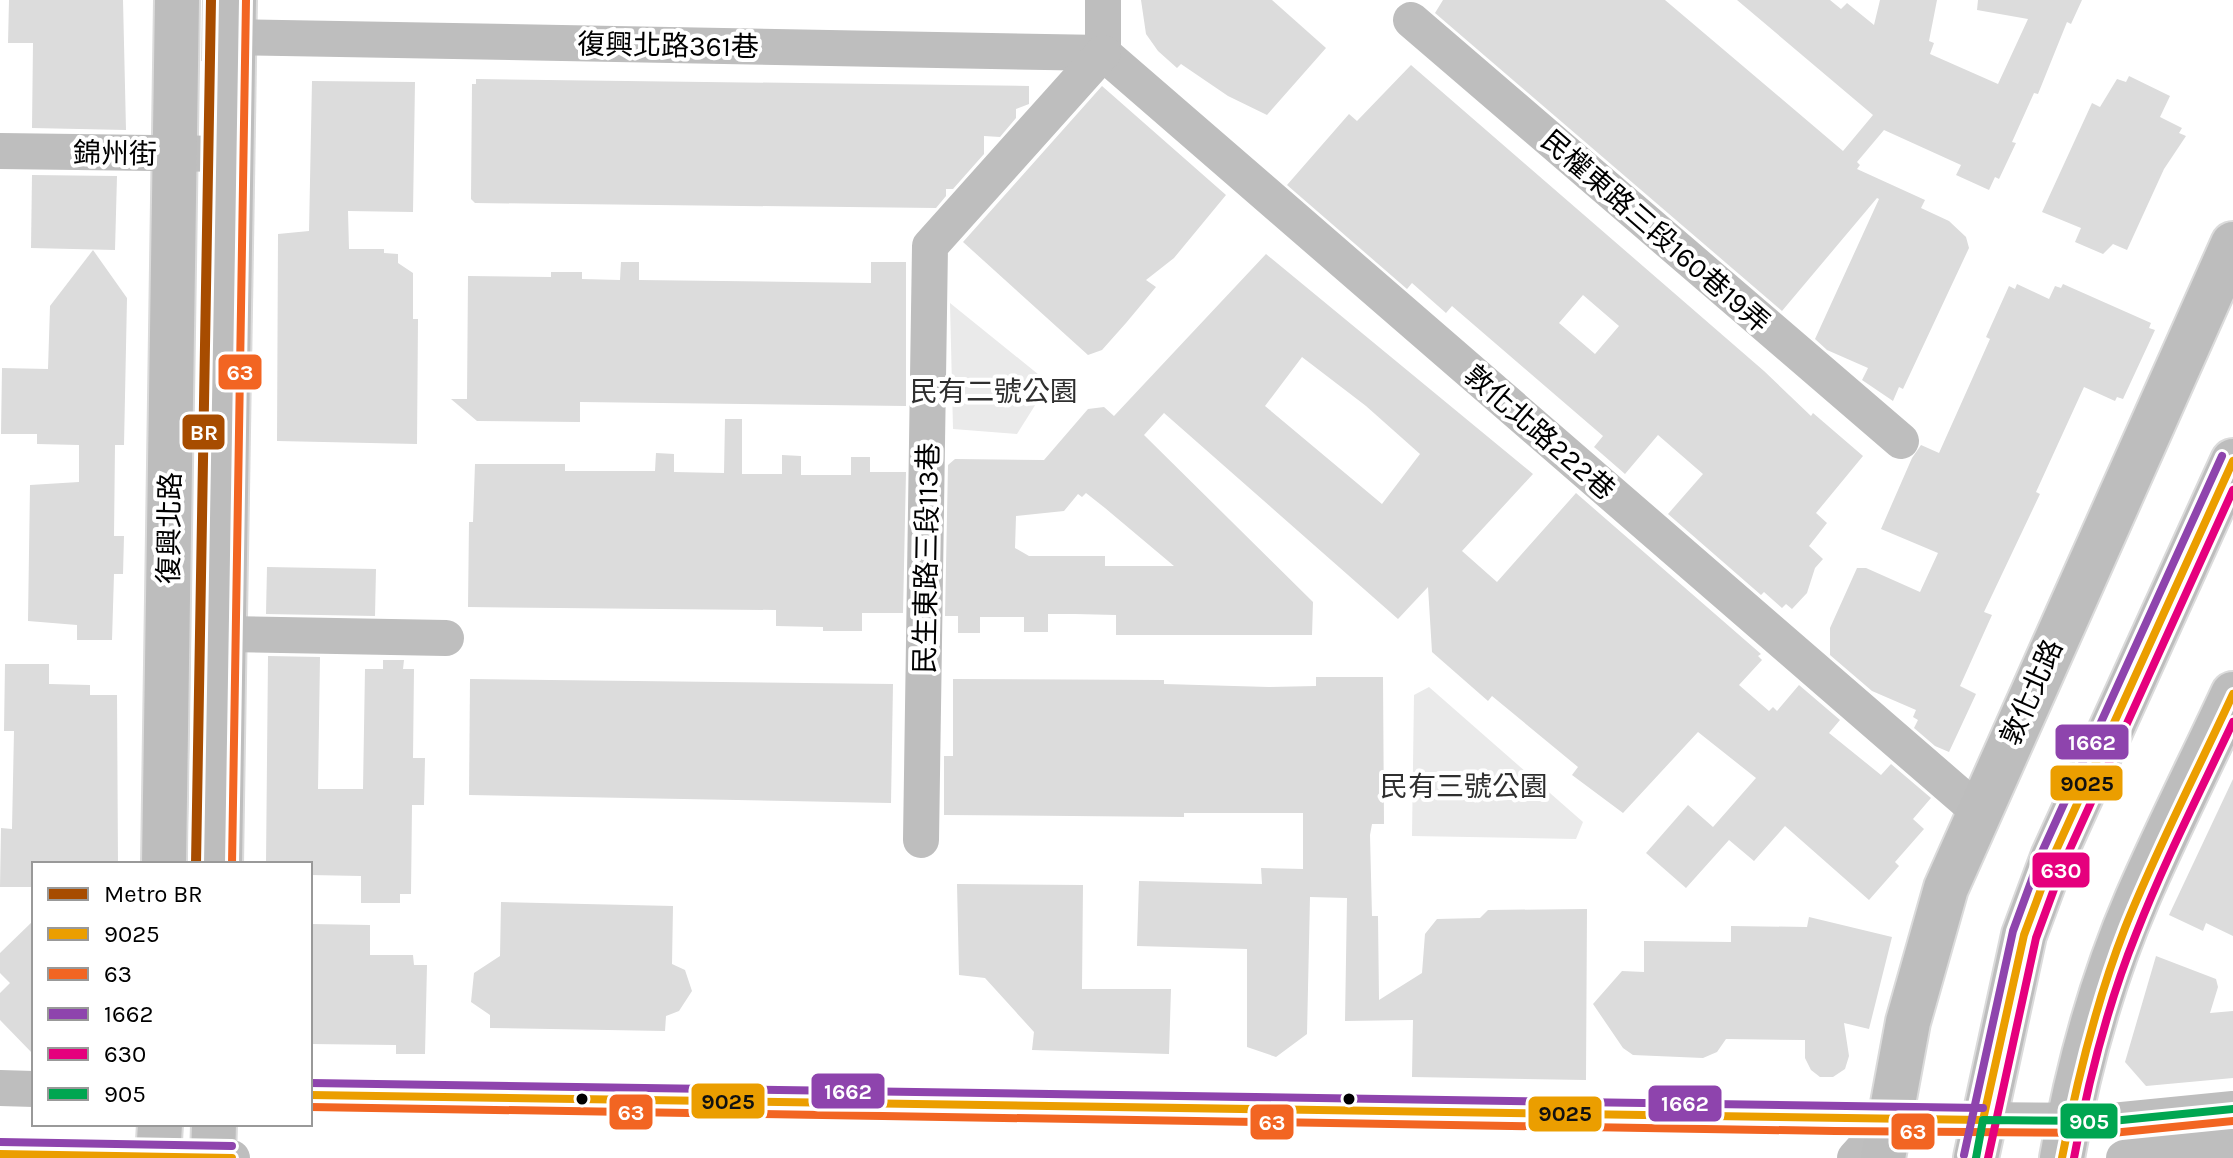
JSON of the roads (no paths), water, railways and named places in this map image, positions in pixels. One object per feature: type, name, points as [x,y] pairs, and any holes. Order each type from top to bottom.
[{"type":"main road","name":"復興北路","points":[[164,862],[177,0]]},
{"type":"main road","name":"復興北路","points":[[220,862],[234,18]]},
{"type":"main road","name":"敦化北路","points":[[1887,1138],[1926,950],[1978,811],[2233,244]]},
{"type":"main road","points":[[1979,1139],[2024,935],[2053,857],[2233,461]]},
{"type":"main road","points":[[2066,1139],[2101,1000],[2136,902],[2233,694]]},
{"type":"main road","points":[[158,1158],[160,1126]]},
{"type":"main road","points":[[213,1158],[214,1126]]},
{"type":"street","points":[[1103,0],[1103,53]]},
{"type":"street","name":"復興北路361巷","points":[[234,18],[1103,53]]},
{"type":"street","name":"民權東路三段160巷19弄","points":[[1411,20],[1901,441]]},
{"type":"street","name":"敦化北路222巷","points":[[1103,53],[1978,811]]},
{"type":"street","name":"民生東路三段113巷","points":[[921,840],[930,246],[1103,53]]},
{"type":"street","name":"錦州街","points":[[0,151],[230,154]]},
{"type":"street","points":[[224,634],[446,638]]},
{"type":"street","points":[[0,1088],[32,1089]]},
{"type":"street","points":[[312,1095],[1979,1139],[2066,1139],[2112,1121],[2233,1109]]},
{"type":"street","points":[[1855,1158],[1887,1138]]},
{"type":"street","points":[[2124,1158],[2233,1147]]},
{"type":"street","points":[[0,1154],[232,1158]]},
{"type":"metro line","name":"BR","points":[[196,862],[211,0]]},
{"type":"park label","name":"民有二號公園","points":[[994,391]]},
{"type":"park label","name":"民有三號公園","points":[[1464,786]]}]
